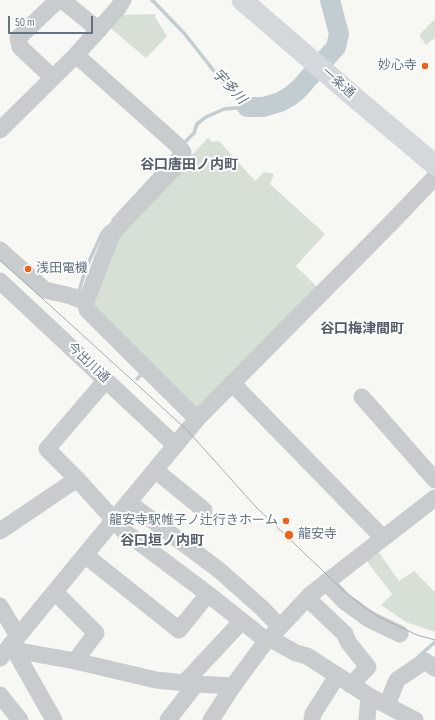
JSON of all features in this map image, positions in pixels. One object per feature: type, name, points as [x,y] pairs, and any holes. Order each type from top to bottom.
[{"type":"main road","name":"一条通","points":[[242,0],[435,165]]},
{"type":"street","points":[[53,78],[20,47],[18,38],[58,0]]},
{"type":"street","points":[[62,0],[99,30]]},
{"type":"street","points":[[0,130],[76,55],[118,8],[123,0]]},
{"type":"street","points":[[76,55],[180,148],[182,160],[113,232],[79,299]]},
{"type":"street","points":[[0,658],[15,643],[54,592],[197,419],[435,177]]},
{"type":"street","points":[[0,250],[45,290],[79,299],[87,310],[197,419]]},
{"type":"street","name":"今出川通","points":[[0,281],[175,445]]},
{"type":"street","points":[[106,380],[47,449],[124,531],[242,621],[272,635],[296,653],[307,656],[369,696],[415,720]]},
{"type":"street","points":[[232,383],[383,538]]},
{"type":"street","points":[[362,397],[435,480]]},
{"type":"street","points":[[155,470],[204,510]]},
{"type":"street","points":[[0,531],[77,480]]},
{"type":"street","points":[[217,718],[233,686],[272,635],[307,598],[435,498]]},
{"type":"street","points":[[128,502],[219,570],[263,609],[272,635]]},
{"type":"street","points":[[85,555],[179,630],[208,594]]},
{"type":"street","points":[[326,582],[344,601],[369,619],[400,634]]},
{"type":"street","points":[[54,592],[96,632],[75,661]]},
{"type":"street","points":[[307,598],[345,634],[348,642],[368,666],[344,680],[313,714],[312,720]]},
{"type":"street","points":[[0,606],[48,718]]},
{"type":"street","points":[[168,720],[190,683],[242,621]]},
{"type":"street","points":[[15,643],[75,661],[156,680],[233,686]]},
{"type":"street","points":[[387,705],[397,680],[425,661],[435,668]]},
{"type":"street","points":[[0,695],[20,720]]},
{"type":"street","points":[[367,720],[369,696]]},
{"type":"shaded area","points":[[156,14],[155,17],[167,36],[146,58],[108,26],[121,15]]},
{"type":"shaded area","points":[[435,19],[435,38],[426,45],[419,35]]},
{"type":"shaded area","points":[[208,138],[212,142],[219,141],[255,181],[264,172],[274,174],[270,184],[325,234],[296,266],[317,287],[198,410],[191,410],[91,302],[118,231]]},
{"type":"shaded area","points":[[377,550],[399,581],[414,571],[435,592],[435,632],[406,622],[381,605],[392,594],[365,559]]},
{"type":"waterway","name":"宇多川","points":[[152,0],[184,33],[229,90],[247,107]]},
{"type":"waterway","name":"宇多川","points":[[247,107],[263,107],[280,102],[289,97],[298,90],[336,47],[339,34],[330,0]]},
{"type":"waterway","points":[[183,144],[194,133],[197,124],[206,117],[224,109],[247,107]]},
{"type":"waterway","points":[[113,220],[176,152]]},
{"type":"waterway","points":[[78,294],[86,268],[102,233],[107,227]]},
{"type":"waterway","points":[[137,379],[140,376],[141,371]]},
{"type":"waterway","points":[[419,656],[435,642]]},
{"type":"tram line","points":[[0,260],[187,430],[256,507],[345,592],[379,617],[417,635],[435,640]]},
{"type":"place","name":"妙心寺","points":[[425,66]]},
{"type":"place","name":"浅田電機","points":[[28,269]]},
{"type":"place","name":"龍安寺駅帷子ノ辻行きホーム","points":[[286,521]]},
{"type":"place","name":"龍安寺","points":[[289,535]]},
{"type":"district","name":"谷口唐田ノ内町","points":[[189,165]]},
{"type":"district","name":"谷口梅津間町","points":[[362,329]]},
{"type":"district","name":"谷口垣ノ内町","points":[[162,541]]}]
